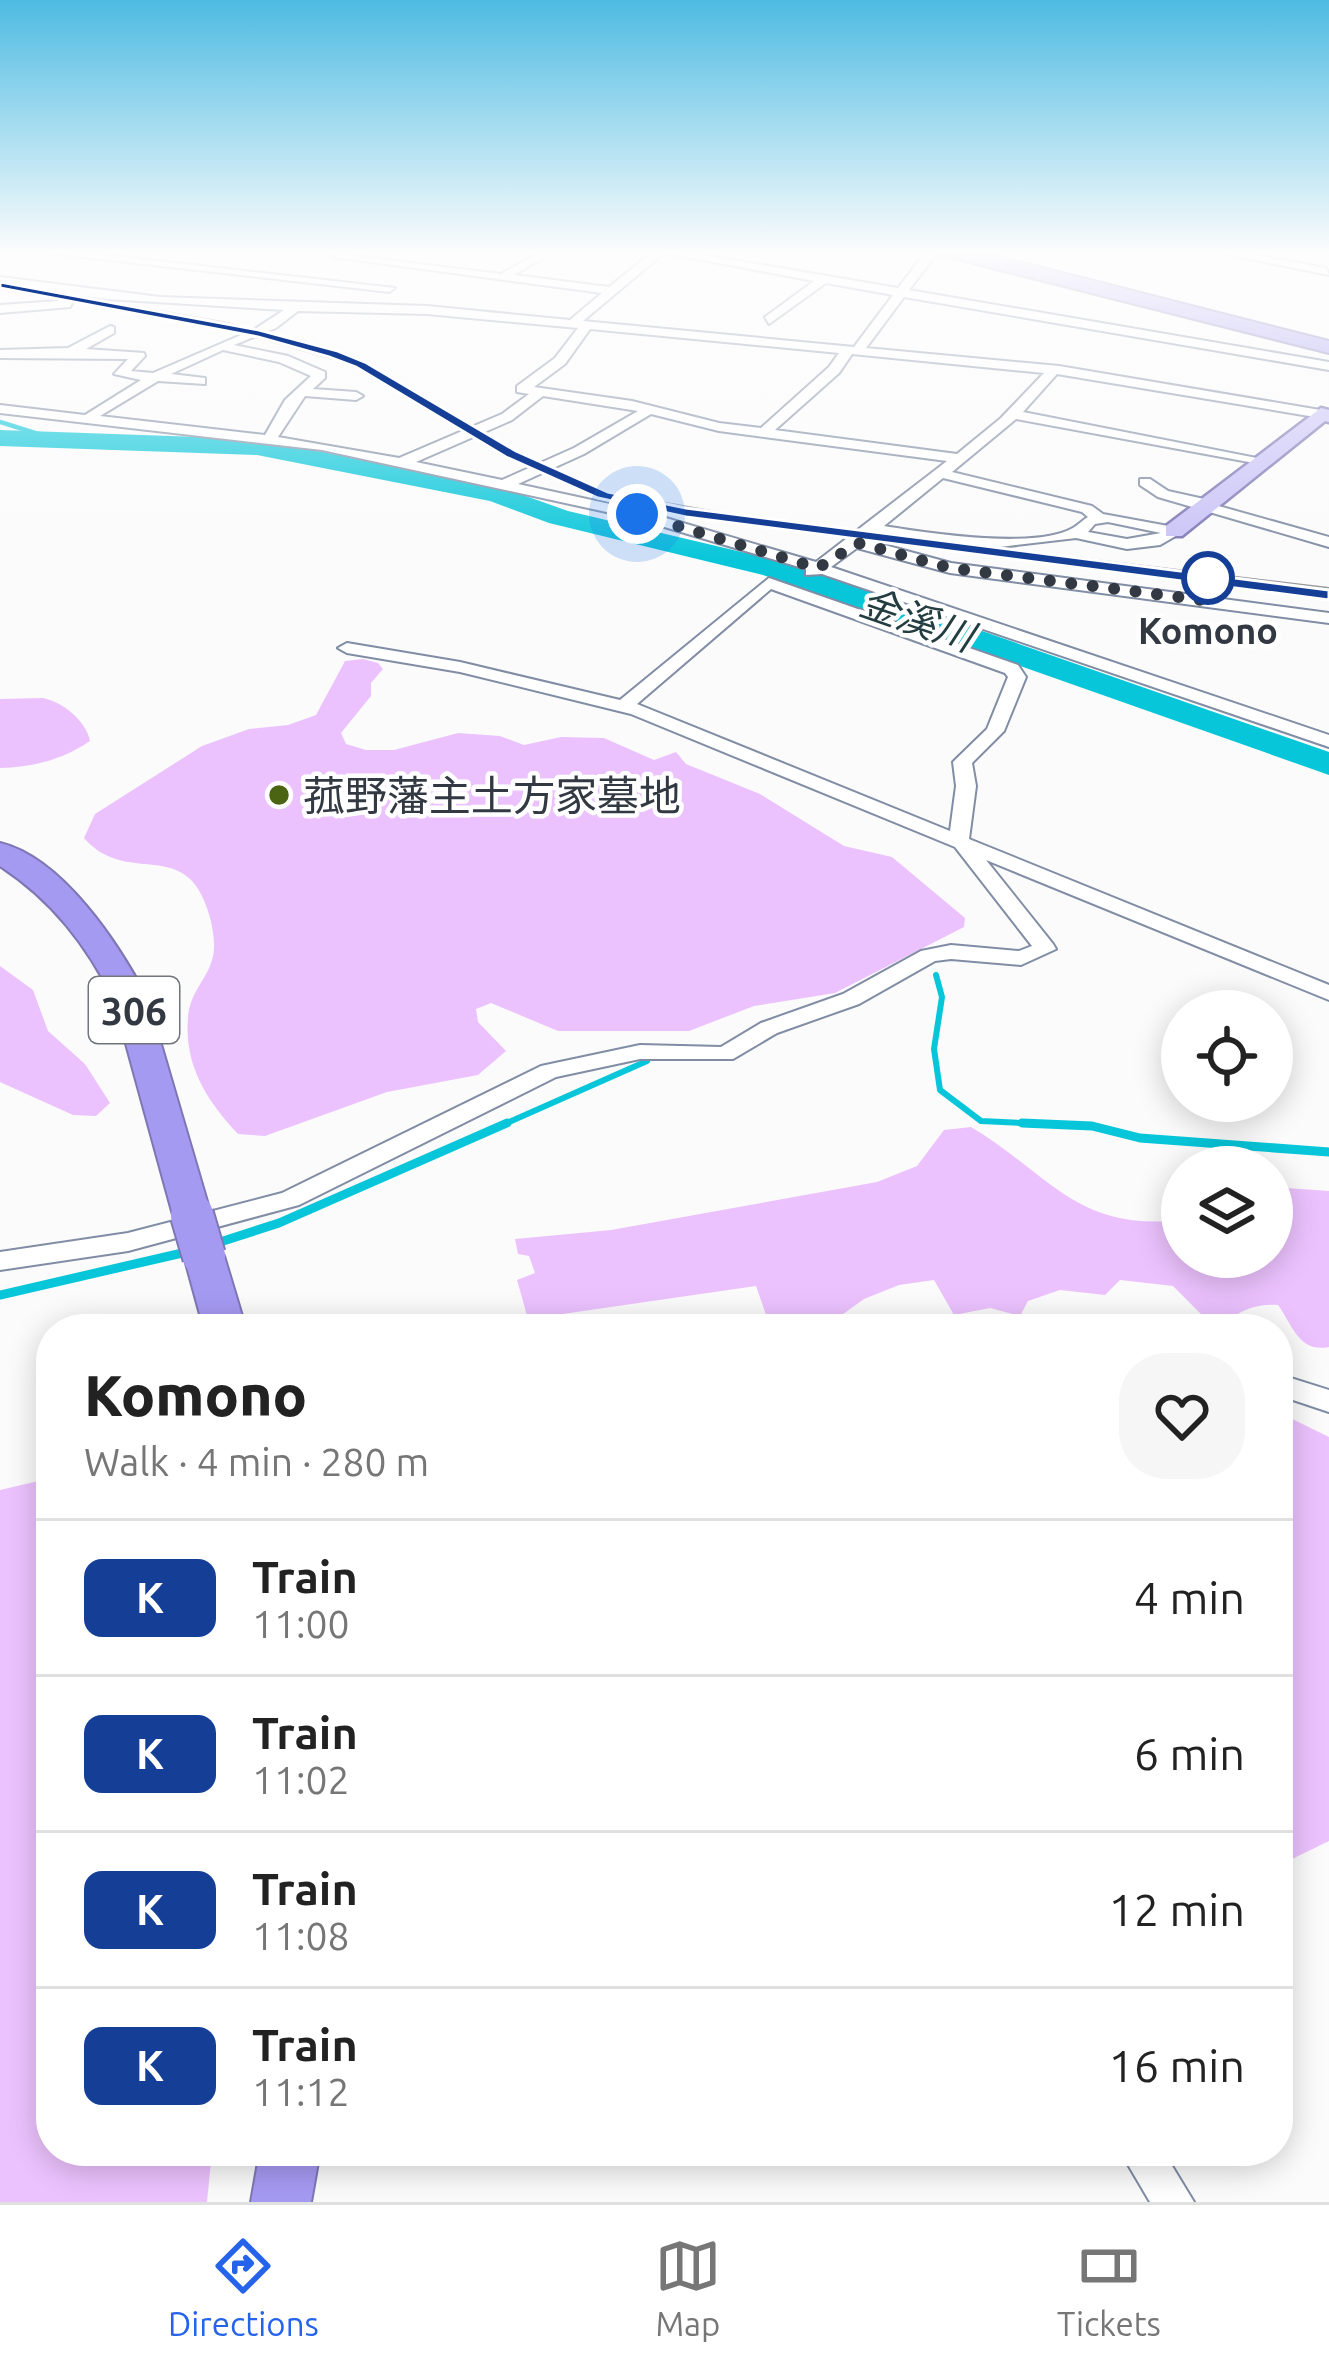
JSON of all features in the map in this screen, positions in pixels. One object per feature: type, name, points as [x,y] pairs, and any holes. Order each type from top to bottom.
[{"type":"highway","name":"306","points":[[0,852],[45,883],[88,924],[119,973],[142,1035],[221,1314]]},
{"type":"highway","points":[[281,2202],[287,2166]]},
{"type":"main road","points":[[1174,532],[1325,415]]},
{"type":"street","points":[[135,356],[139,356],[121,374],[200,381]]},
{"type":"street","points":[[91,416],[157,376],[203,356]]},
{"type":"street","points":[[265,438],[320,375],[267,356]]},
{"type":"street","points":[[563,356],[521,389],[632,405],[646,412],[763,434],[961,459]]},
{"type":"street","points":[[763,434],[848,356]]},
{"type":"street","points":[[884,375],[894,356]]},
{"type":"street","points":[[912,356],[1053,370],[1325,415]]},
{"type":"street","points":[[1270,356],[1329,366]]},
{"type":"street","points":[[786,586],[865,536],[943,474],[1012,414],[1053,370]]},
{"type":"street","points":[[303,392],[356,396]]},
{"type":"street","points":[[403,462],[507,417],[538,394]]},
{"type":"street","points":[[0,409],[265,438],[403,462],[637,514],[1329,740]]},
{"type":"street","points":[[506,484],[579,451],[646,412]]},
{"type":"street","points":[[1012,414],[1265,460]]},
{"type":"street","points":[[865,536],[1025,544],[1077,533],[1148,543],[1166,540],[1174,532],[1161,525],[1099,518],[1078,506],[943,474]]},
{"type":"street","points":[[1145,482],[1163,494],[1329,542]]},
{"type":"street","points":[[1144,516],[1163,494]]},
{"type":"street","points":[[1077,533],[1099,518]]},
{"type":"street","points":[[865,536],[950,568],[1329,618]]},
{"type":"street","points":[[0,1261],[128,1242],[290,1199],[549,1071],[640,1052],[725,1054],[769,1028],[851,999],[929,956],[951,952],[1021,958],[1046,950],[959,839],[966,787],[962,762],[995,731],[1012,693],[1015,671],[769,583],[624,706]]},
{"type":"street","points":[[347,647],[460,667],[624,706],[1329,993]]},
{"type":"street","points":[[1293,1389],[1329,1401]]},
{"type":"street","points":[[1150,2166],[1174,2202]]},
{"type":"shaded area","points":[[363,659],[383,669],[371,683],[371,696],[341,733],[346,744],[394,750],[458,733],[500,736],[524,745],[561,737],[604,738],[654,760],[676,752],[686,764],[760,794],[844,846],[892,857],[965,918],[964,927],[835,993],[754,1006],[689,1031],[558,1031],[491,1003],[476,1009],[478,1022],[506,1051],[478,1075],[387,1092],[265,1136],[238,1134],[208,1096],[190,1052],[189,1010],[214,951],[202,897],[181,872],[112,858],[84,838],[95,814],[202,746],[249,729],[288,725],[316,715],[345,661]]},
{"type":"shaded area","points":[[43,698],[72,714],[90,741],[47,761],[0,768],[0,699]]},
{"type":"shaded area","points":[[0,966],[33,990],[48,1031],[85,1064],[110,1103],[96,1116],[73,1115],[0,1082]]},
{"type":"shaded area","points":[[971,1127],[1089,1208],[1115,1217],[1161,1221],[1161,1278],[1293,1278],[1293,1188],[1329,1191],[1329,1347],[1304,1342],[1293,1329],[1293,1314],[1284,1314],[1278,1305],[1239,1314],[1201,1314],[1173,1286],[1120,1280],[1105,1295],[1060,1290],[1028,1301],[1021,1314],[990,1308],[953,1314],[934,1280],[899,1285],[864,1299],[843,1314],[766,1314],[756,1286],[563,1314],[527,1314],[517,1280],[535,1273],[529,1256],[518,1254],[515,1239],[611,1230],[877,1182],[917,1166],[944,1130]]},
{"type":"shaded area","points":[[1293,1419],[1329,1437],[1329,1841],[1293,1859]]},
{"type":"shaded area","points":[[36,1482],[36,2166],[211,2166],[207,2202],[0,2202],[0,1490]]},
{"type":"waterway","points":[[0,422],[51,438]]},
{"type":"waterway","name":"金溪川","points":[[0,438],[257,447],[497,494],[559,517],[773,568],[1329,764]]},
{"type":"waterway","points":[[936,975],[942,997],[934,1049],[940,1090],[981,1121],[1044,1124]]},
{"type":"waterway","points":[[500,1126],[647,1061]]},
{"type":"waterway","points":[[217,1243],[279,1223],[507,1123]]},
{"type":"waterway","points":[[1022,1123],[1044,1124]]},
{"type":"waterway","points":[[1044,1124],[1092,1126],[1140,1138],[1329,1152]]},
{"type":"waterway","points":[[1044,1124],[1088,1126]]},
{"type":"waterway","points":[[0,1295],[191,1251]]},
{"type":"railway","points":[[332,356],[361,364],[511,454],[603,495],[768,524],[1329,591]]},
{"type":"train","name":"K","points":[[339,356],[361,364],[511,454],[603,495],[686,513],[1329,595]]},
{"type":"place","name":"Komono","points":[[1208,578]]},
{"type":"place","name":"菰野藩主土方家墓地","points":[[279,795]]},
{"type":"route","points":[[637,514],[818,568],[858,543],[950,568],[1202,600],[1208,578]]}]
